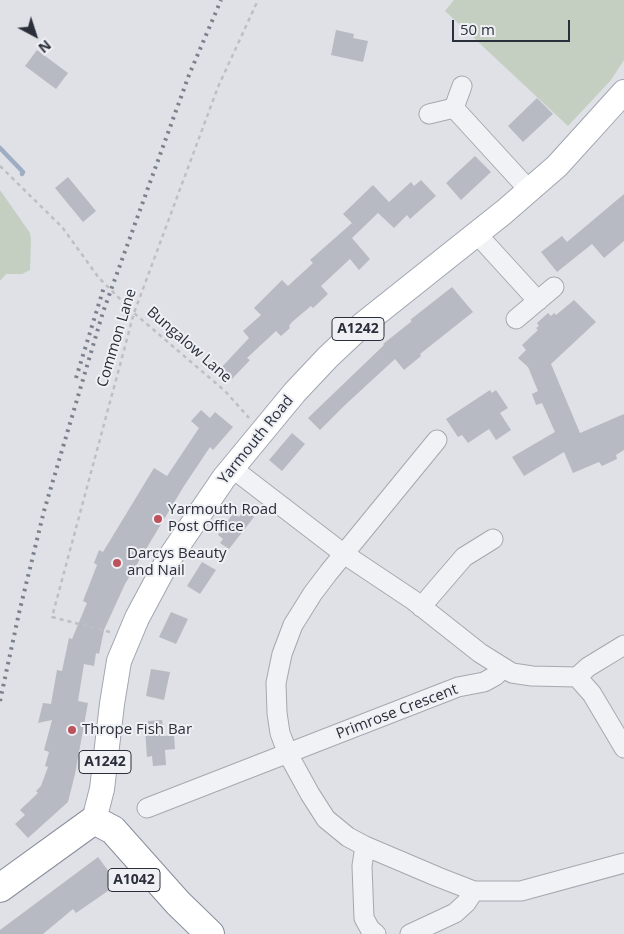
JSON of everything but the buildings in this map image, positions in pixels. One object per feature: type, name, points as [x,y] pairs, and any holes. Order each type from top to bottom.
[{"type":"highway","points":[[0,888],[94,820]]},
{"type":"highway","name":"A1042","points":[[94,820],[98,842],[186,934]]},
{"type":"highway","name":"A1042","points":[[94,820],[113,830],[178,903],[210,934]]},
{"type":"main road","name":"Yarmouth Road","points":[[94,820],[102,788],[119,661],[168,560],[232,468],[295,392],[328,357],[362,326],[530,190],[576,147],[624,92]]},
{"type":"street","points":[[454,108],[462,86]]},
{"type":"street","points":[[429,114],[454,108]]},
{"type":"street","points":[[454,108],[530,190]]},
{"type":"street","points":[[476,233],[538,301]]},
{"type":"street","points":[[516,319],[554,287]]},
{"type":"street","points":[[436,440],[313,593],[293,626],[282,654],[276,683],[280,733],[288,754],[326,819],[348,837],[438,877],[474,890],[520,891],[624,864]]},
{"type":"street","points":[[232,468],[344,554],[421,607],[480,653],[512,673],[532,676],[577,677],[588,667],[624,645]]},
{"type":"street","points":[[421,607],[464,557],[493,539]]},
{"type":"street","name":"Primrose Crescent","points":[[146,808],[450,691],[484,682],[504,668]]},
{"type":"street","points":[[577,677],[592,694],[624,748]]},
{"type":"street","points":[[366,846],[362,866],[364,918],[370,930],[376,934]]},
{"type":"street","points":[[410,934],[455,913],[466,903],[474,890]]},
{"type":"path","name":"Common Lane","points":[[129,638],[52,617],[134,313],[218,87],[258,0]]},
{"type":"path","name":"Bungalow Lane","points":[[0,166],[62,228],[100,278],[134,313],[225,390],[261,433]]},
{"type":"green space","points":[[454,0],[624,0],[624,60],[611,80],[568,126],[445,11]]},
{"type":"green space","points":[[0,190],[30,233],[31,240],[30,270],[22,274],[6,274],[0,281]]},
{"type":"waterway","points":[[0,148],[23,172],[22,174]]},
{"type":"railway","points":[[0,701],[44,511],[103,312],[189,75],[221,0]]},
{"type":"railway","points":[[76,378],[104,287]]},
{"type":"place","name":"Yarmouth Road Post Office","points":[[158,519]]},
{"type":"place","name":"Darcys Beauty and Nail","points":[[117,563]]},
{"type":"place","name":"Thrope Fish Bar","points":[[72,730]]}]
